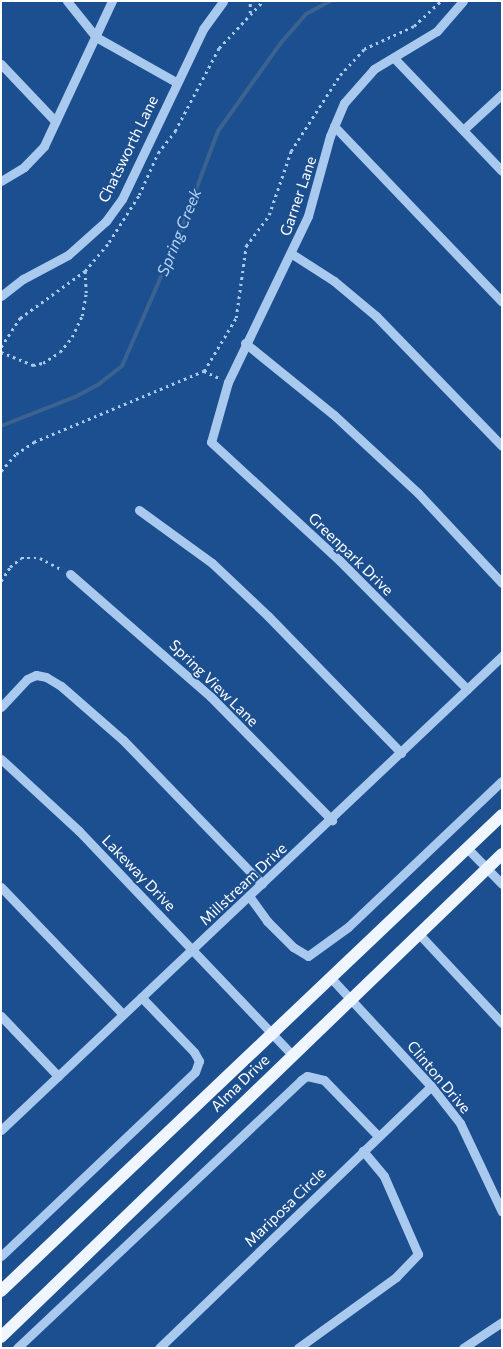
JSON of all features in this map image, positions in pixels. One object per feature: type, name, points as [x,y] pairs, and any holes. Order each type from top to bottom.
[{"type":"main road","name":"Alma Drive","points":[[1,1291],[502,815]]},
{"type":"main road","name":"Alma Drive","points":[[1,1337],[502,854]]},
{"type":"street","points":[[67,1],[96,37],[176,82]]},
{"type":"street","points":[[1,181],[24,167],[44,146],[112,1]]},
{"type":"street","name":"Chatsworth Lane","points":[[1,296],[23,279],[68,255],[106,221],[122,200],[202,29],[223,1]]},
{"type":"street","name":"Garner Lane","points":[[211,442],[228,382],[292,254],[308,216],[334,126],[355,87],[374,68],[394,58],[437,31],[463,1]]},
{"type":"street","points":[[394,58],[502,171]]},
{"type":"street","points":[[1,64],[55,121]]},
{"type":"street","points":[[463,130],[502,94]]},
{"type":"street","points":[[334,126],[502,302]]},
{"type":"street","points":[[292,254],[334,281],[376,316],[502,446]]},
{"type":"street","points":[[246,343],[334,415],[418,493],[502,583]]},
{"type":"street","name":"Greenpark Drive","points":[[211,442],[339,560],[467,689]]},
{"type":"street","points":[[139,510],[212,563],[401,753]]},
{"type":"street","name":"Spring View Lane","points":[[70,574],[211,697],[332,820]]},
{"type":"street","name":"Millstream Drive","points":[[1,1130],[193,948],[332,820],[502,656]]},
{"type":"street","points":[[1,707],[26,679],[36,675],[46,676],[61,686],[123,740],[262,884]]},
{"type":"street","name":"Lakeway Drive","points":[[1,759],[79,831],[193,948],[292,1055]]},
{"type":"street","points":[[249,896],[267,921],[293,947],[308,956],[348,927],[502,781]]},
{"type":"street","points":[[467,848],[502,884]]},
{"type":"street","points":[[1,887],[123,1014]]},
{"type":"street","points":[[419,934],[502,1023]]},
{"type":"street","name":"Clinton Drive","points":[[330,977],[431,1086],[460,1123],[502,1212]]},
{"type":"street","points":[[1,1256],[194,1072],[199,1062],[194,1052],[141,997]]},
{"type":"street","points":[[1,1016],[58,1076]]},
{"type":"street","points":[[17,1348],[307,1076],[324,1080],[378,1136]]},
{"type":"street","name":"Mariposa Circle","points":[[159,1348],[431,1086]]},
{"type":"street","points":[[298,1348],[405,1270],[418,1254],[384,1176],[363,1151]]},
{"type":"street","points":[[463,1348],[502,1322]]},
{"type":"path","points":[[250,1],[250,13]]},
{"type":"path","points":[[1,347],[20,318],[85,271],[132,208],[158,153],[175,131],[219,48],[263,1]]},
{"type":"path","points":[[1,471],[16,454],[34,442],[204,371],[224,343],[240,306],[241,265],[246,246],[269,215],[291,151],[340,75],[364,49],[414,26],[441,1]]},
{"type":"path","points":[[1,352],[33,365],[43,364],[60,352],[72,337],[82,316],[86,293],[85,271]]},
{"type":"path","points":[[204,371],[228,382]]},
{"type":"path","points":[[1,581],[10,567],[21,558],[40,558],[70,574]]},
{"type":"waterway","name":"Spring Creek","points":[[1,426],[75,397],[99,384],[122,366],[178,238],[218,131],[280,44],[306,14],[330,1]]}]
